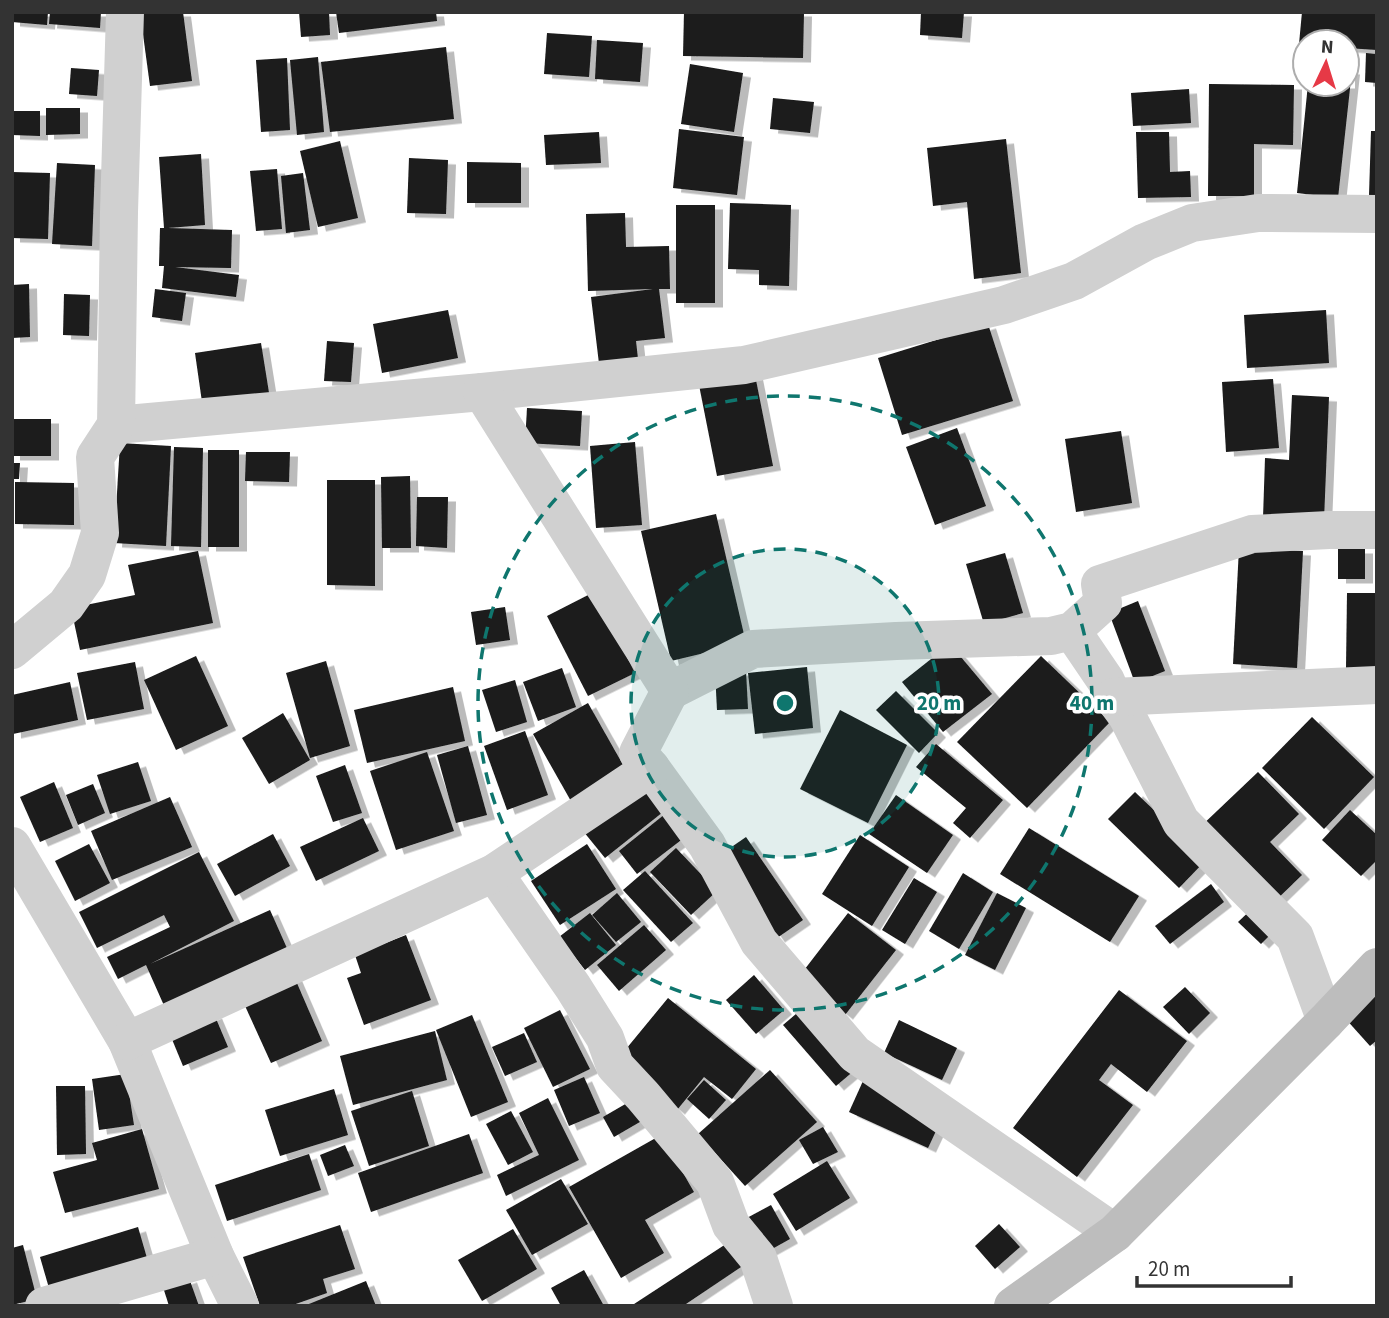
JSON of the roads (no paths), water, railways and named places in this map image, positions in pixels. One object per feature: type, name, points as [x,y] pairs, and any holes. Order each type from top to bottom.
[{"type":"street","points":[[12,650],[66,605],[87,575],[100,533],[95,457],[116,425],[125,12]]},
{"type":"street","points":[[116,425],[744,365],[1004,305],[1074,281],[1145,242],[1192,223],[1258,213],[1377,214]]},
{"type":"street","points":[[482,392],[670,691]]},
{"type":"street","points":[[1115,1233],[855,1054],[759,942],[708,845],[638,753],[670,691],[753,649],[1051,636],[1072,631],[1103,603],[1100,584],[1138,571],[1252,534],[1377,530]]},
{"type":"street","points":[[1072,631],[1127,716],[1181,822],[1295,937],[1326,1021]]},
{"type":"street","points":[[1113,697],[1377,685]]},
{"type":"street","points":[[127,1041],[494,873],[651,768]]},
{"type":"street","points":[[12,846],[127,1041],[215,1256],[240,1306]]},
{"type":"street","points":[[494,873],[605,1038],[615,1066],[715,1182],[732,1225],[758,1258],[774,1306]]},
{"type":"street","points":[[1013,1306],[1115,1233],[1377,967]]},
{"type":"street","points":[[44,1306],[215,1256]]}]
